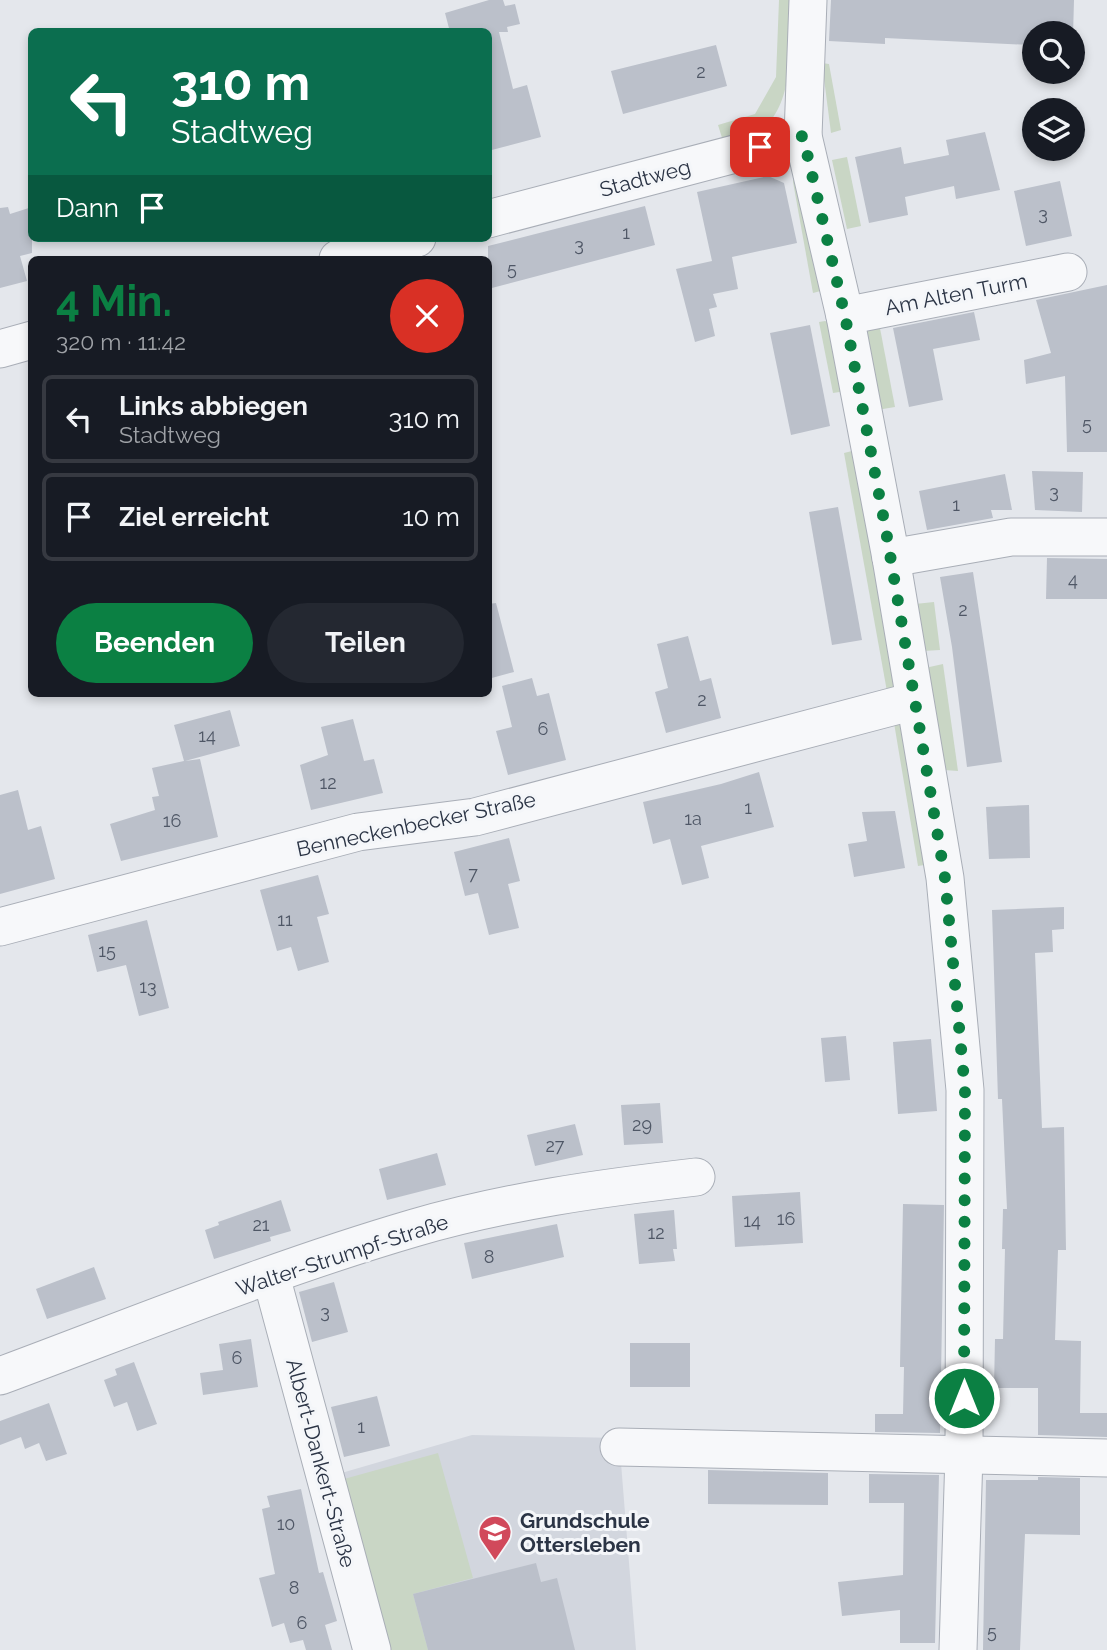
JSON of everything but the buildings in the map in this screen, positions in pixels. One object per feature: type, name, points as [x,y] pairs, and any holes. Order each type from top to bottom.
[{"type":"street","points":[[808,0],[803,136],[845,316],[891,558],[945,878],[965,1090],[964,1454],[958,1650]]},
{"type":"street","name":"Stadtweg","points":[[492,218],[803,136]]},
{"type":"street","points":[[349,256],[403,242]]},
{"type":"street","name":"Am Alten Turm","points":[[845,316],[1068,272]]},
{"type":"street","points":[[0,349],[28,341]]},
{"type":"street","points":[[891,558],[1011,537],[1107,537]]},
{"type":"street","name":"Benneckenbecker Straße","points":[[0,927],[358,832],[475,817],[914,701]]},
{"type":"street","name":"Walter-Strumpf-Straße","points":[[0,1376],[271,1276],[415,1228],[541,1197],[696,1177]]},
{"type":"street","name":"Albert-Dankert-Straße","points":[[271,1276],[372,1650]]},
{"type":"street","points":[[620,1447],[1107,1458]]},
{"type":"shaded area","name":"Grundschule Ottersleben","points":[[472,1435],[619,1438],[636,1650],[385,1650],[338,1474]]},
{"type":"green space","points":[[779,0],[791,0],[789,70],[780,105],[772,119],[760,131],[747,137],[723,141],[718,125],[755,114],[776,77]]},
{"type":"green space","points":[[822,63],[829,64],[841,130],[831,133]]},
{"type":"green space","points":[[847,157],[861,226],[847,229],[832,160]]},
{"type":"green space","points":[[795,169],[828,289],[813,293],[793,182]]},
{"type":"green space","points":[[819,322],[833,324],[846,391],[833,393]]},
{"type":"green space","points":[[879,323],[895,407],[877,410],[863,335],[867,328]]},
{"type":"green space","points":[[856,450],[899,683],[888,697],[844,453]]},
{"type":"green space","points":[[934,602],[940,650],[923,651],[915,604]]},
{"type":"green space","points":[[943,664],[958,771],[944,770],[925,668]]},
{"type":"green space","points":[[893,717],[907,724],[931,864],[918,866]]},
{"type":"green space","points":[[438,1453],[473,1578],[413,1594],[428,1650],[391,1650],[344,1479]]},
{"type":"place","name":"Grundschule Ottersleben","points":[[495,1562]]},
{"type":"route","points":[[760,147],[803,136],[845,316],[886,531],[945,878],[965,1090],[964,1398]]}]
